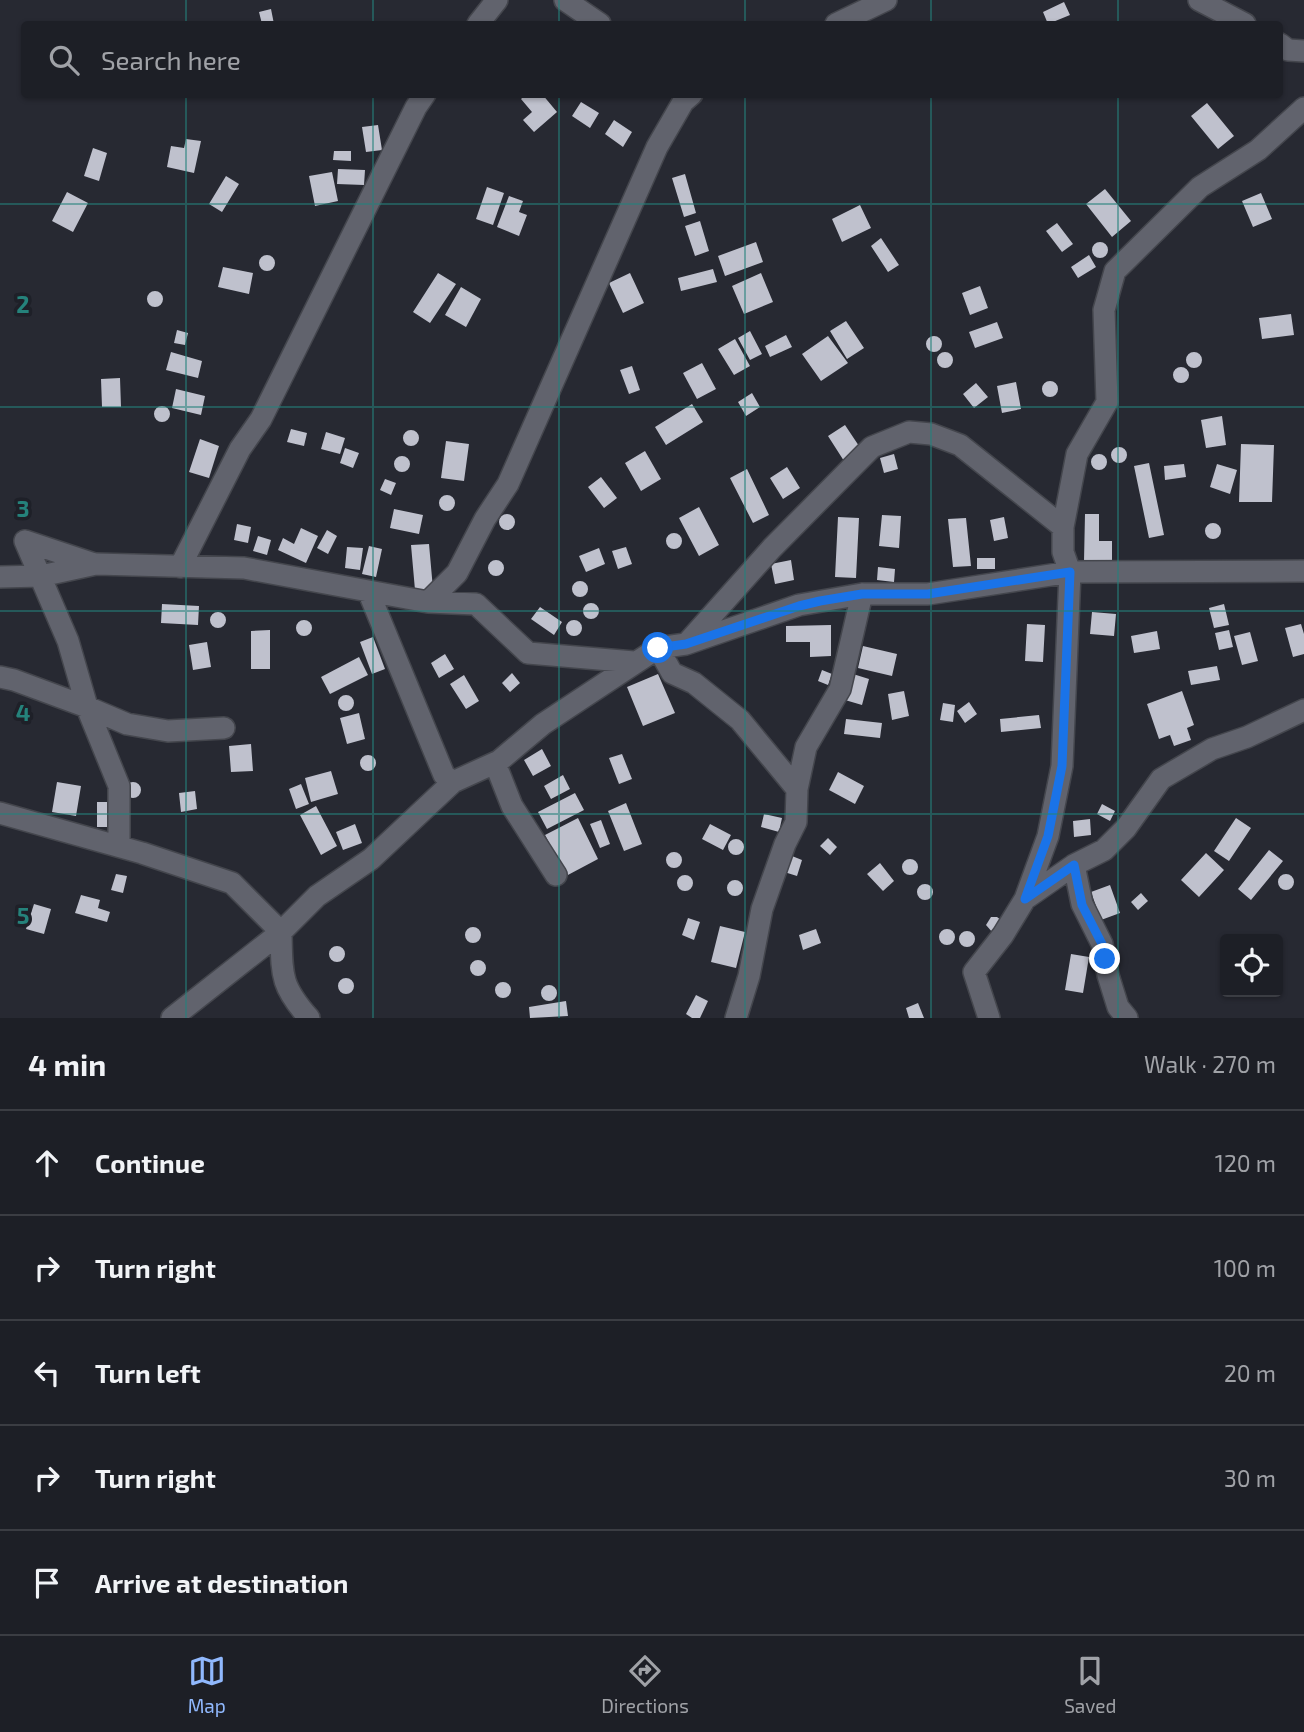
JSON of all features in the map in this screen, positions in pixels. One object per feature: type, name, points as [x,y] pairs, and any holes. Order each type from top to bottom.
[{"type":"street","points":[[480,21],[497,0]]},
{"type":"street","points":[[565,0],[596,21]]},
{"type":"street","points":[[842,21],[886,0]]},
{"type":"street","points":[[1199,0],[1239,21]]},
{"type":"street","points":[[1283,47],[1288,50],[1304,51]]},
{"type":"street","points":[[180,567],[240,449],[261,419],[410,118],[422,98]]},
{"type":"street","points":[[428,602],[457,573],[485,519],[508,484],[657,147],[688,98]]},
{"type":"street","points":[[989,1018],[974,972],[1003,936],[1025,899],[1048,836],[1062,766],[1070,572],[1063,552],[1063,527],[1077,454],[1107,402],[1104,310],[1115,271],[1200,187],[1258,150],[1304,108]]},
{"type":"street","points":[[686,644],[772,548],[872,447],[909,432],[931,435],[960,445],[1063,527]]},
{"type":"street","points":[[96,564],[25,541],[68,641],[87,706],[119,786],[120,846]]},
{"type":"street","points":[[0,577],[41,576],[96,564],[244,568],[303,577],[369,593],[428,602],[476,604],[528,653],[634,662]]},
{"type":"street","points":[[172,1018],[281,932],[317,896],[371,859],[453,782],[495,763],[543,724],[658,648],[686,644],[799,606],[862,594],[928,594],[1070,572],[1304,571]]},
{"type":"street","points":[[369,593],[444,775],[453,782]]},
{"type":"street","points":[[736,1018],[749,976],[762,909],[785,844],[796,822],[797,789],[806,747],[840,690],[862,594]]},
{"type":"street","points":[[658,648],[672,673],[694,683],[740,720],[797,789]]},
{"type":"street","points":[[0,677],[87,706],[127,724],[168,731],[224,728]]},
{"type":"street","points":[[1025,899],[1074,865],[1104,850],[1126,828],[1161,779],[1212,749],[1247,737],[1304,710]]},
{"type":"street","points":[[495,763],[512,806],[556,875]]},
{"type":"street","points":[[0,813],[120,846],[232,883],[281,932],[282,975],[295,1001],[309,1018]]},
{"type":"street","points":[[1074,865],[1082,905],[1102,944],[1118,1007],[1127,1018]]},
{"type":"building","points":[[1064,2],[1070,15],[1055,21],[1047,21],[1043,12]]},
{"type":"building","points":[[271,9],[273,21],[261,21],[259,12]]},
{"type":"building","points":[[545,98],[557,112],[534,132],[523,120],[532,112],[521,99]]},
{"type":"building","points":[[581,102],[599,113],[590,128],[572,116]]},
{"type":"building","points":[[1207,103],[1234,136],[1218,149],[1191,116]]},
{"type":"building","points":[[614,120],[632,132],[623,147],[605,134]]},
{"type":"building","points":[[378,125],[382,150],[366,152],[362,127]]},
{"type":"building","points":[[186,139],[201,141],[194,173],[167,167],[171,146],[184,148]]},
{"type":"building","points":[[93,148],[107,153],[99,181],[84,176]]},
{"type":"building","points":[[334,151],[351,151],[351,161],[333,160]]},
{"type":"building","points":[[338,169],[365,170],[364,185],[337,184]]},
{"type":"building","points":[[332,172],[338,201],[315,206],[309,176]]},
{"type":"building","points":[[685,174],[696,213],[684,217],[672,178]]},
{"type":"building","points":[[226,176],[239,184],[222,212],[209,204]]},
{"type":"building","points":[[487,187],[504,193],[493,225],[476,219]]},
{"type":"building","points":[[1105,189],[1131,221],[1112,237],[1086,204]]},
{"type":"building","points":[[67,192],[88,203],[73,232],[52,221]]},
{"type":"building","points":[[1261,193],[1272,219],[1253,227],[1242,201]]},
{"type":"building","points":[[509,196],[523,201],[519,212],[527,215],[519,236],[497,227]]},
{"type":"building","points":[[860,205],[871,228],[842,242],[832,219]]},
{"type":"building","points":[[700,221],[709,251],[695,256],[685,226]]},
{"type":"building","points":[[1057,223],[1073,244],[1062,252],[1046,231]]},
{"type":"building","points":[[881,238],[899,265],[888,272],[871,246]]},
{"type":"building","points":[[756,242],[763,262],[725,276],[718,256]]},
{"type":"building","points":[[1100,242],[1106,244],[1106,256],[1100,258],[1094,256],[1092,250],[1094,244]]},
{"type":"building","points":[[264,255],[270,255],[275,263],[273,269],[264,271],[259,266],[259,260]]},
{"type":"building","points":[[1089,255],[1096,267],[1078,278],[1071,267]]},
{"type":"building","points":[[223,267],[253,273],[249,294],[218,287]]},
{"type":"building","points":[[713,269],[717,282],[681,291],[678,278]]},
{"type":"building","points":[[438,273],[456,284],[430,323],[413,312]]},
{"type":"building","points":[[630,273],[644,303],[623,313],[609,283]]},
{"type":"building","points":[[761,273],[773,302],[744,314],[732,286]]},
{"type":"building","points":[[980,286],[988,308],[970,315],[962,293]]},
{"type":"building","points":[[461,287],[481,299],[466,327],[445,315]]},
{"type":"building","points":[[155,291],[161,293],[161,305],[155,307],[149,305],[147,299],[149,293]]},
{"type":"building","points":[[1291,314],[1294,335],[1262,339],[1259,318]]},
{"type":"building","points":[[846,321],[864,348],[847,359],[830,331]]},
{"type":"building","points":[[997,322],[1003,338],[975,348],[969,332]]},
{"type":"building","points":[[177,330],[188,333],[185,345],[174,343]]},
{"type":"building","points":[[750,331],[762,354],[750,360],[738,338]]},
{"type":"building","points":[[786,335],[792,347],[770,357],[765,346]]},
{"type":"building","points":[[828,336],[848,363],[821,381],[802,354]]},
{"type":"building","points":[[934,336],[940,338],[940,350],[934,352],[928,350],[926,344],[928,338]]},
{"type":"building","points":[[735,339],[750,366],[734,375],[718,349]]},
{"type":"building","points":[[171,352],[202,361],[198,378],[166,370]]},
{"type":"building","points":[[945,352],[951,354],[951,366],[945,368],[939,366],[937,360],[939,354]]},
{"type":"building","points":[[1194,352],[1200,354],[1200,366],[1194,368],[1188,366],[1186,360],[1188,354]]},
{"type":"building","points":[[702,363],[716,389],[697,399],[683,373]]},
{"type":"building","points":[[632,366],[640,390],[629,394],[620,370]]},
{"type":"building","points":[[1181,367],[1187,369],[1187,381],[1181,383],[1175,381],[1173,375],[1175,369]]},
{"type":"building","points":[[120,378],[121,407],[102,407],[101,379]]},
{"type":"building","points":[[1050,381],[1056,383],[1056,395],[1050,397],[1044,395],[1042,389],[1044,383]]},
{"type":"building","points":[[1016,382],[1021,409],[1002,413],[997,386]]},
{"type":"building","points":[[976,383],[988,397],[974,408],[963,394]]},
{"type":"building","points":[[176,389],[205,396],[201,415],[172,408]]},
{"type":"building","points":[[752,393],[760,407],[746,416],[738,402]]},
{"type":"building","points":[[692,404],[703,422],[666,445],[655,427]]},
{"type":"building","points":[[159,406],[165,406],[170,414],[168,420],[159,422],[154,417],[154,411]]},
{"type":"building","points":[[1222,416],[1226,445],[1206,448],[1201,420]]},
{"type":"building","points":[[845,425],[861,449],[844,461],[828,436]]},
{"type":"building","points":[[291,429],[307,433],[304,446],[287,442]]},
{"type":"building","points":[[411,430],[417,432],[417,444],[411,446],[405,444],[403,438],[405,432]]},
{"type":"building","points":[[326,432],[345,438],[340,454],[321,449]]},
{"type":"building","points":[[200,439],[219,446],[209,478],[189,472]]},
{"type":"building","points":[[446,441],[469,444],[464,481],[441,478]]},
{"type":"building","points":[[1241,444],[1274,445],[1272,502],[1239,502]]},
{"type":"building","points":[[1119,447],[1125,449],[1125,461],[1119,463],[1113,461],[1111,455],[1113,449]]},
{"type":"building","points":[[345,448],[359,453],[353,468],[340,463]]},
{"type":"building","points":[[645,451],[661,479],[641,491],[625,463]]},
{"type":"building","points":[[894,454],[898,469],[884,473],[880,458]]},
{"type":"building","points":[[1099,454],[1105,456],[1105,468],[1099,470],[1093,468],[1091,462],[1093,456]]},
{"type":"building","points":[[402,456],[408,458],[408,470],[402,472],[396,470],[394,464],[396,458]]},
{"type":"building","points":[[1149,463],[1164,535],[1149,538],[1134,466]]},
{"type":"building","points":[[1184,464],[1186,477],[1165,480],[1164,466]]},
{"type":"building","points":[[1217,464],[1237,470],[1230,494],[1210,487]]},
{"type":"building","points":[[787,467],[800,488],[783,499],[770,478]]},
{"type":"building","points":[[747,469],[769,515],[753,523],[730,478]]},
{"type":"building","points":[[601,477],[617,498],[604,508],[588,487]]},
{"type":"building","points":[[385,479],[396,483],[391,495],[380,490]]},
{"type":"building","points":[[447,495],[453,497],[453,509],[447,511],[441,509],[439,503],[441,497]]},
{"type":"building","points":[[699,507],[719,545],[699,556],[679,518]]},
{"type":"building","points":[[394,509],[423,515],[419,534],[390,528]]},
{"type":"building","points":[[507,514],[513,516],[513,528],[507,530],[501,528],[499,522],[501,516]]},
{"type":"building","points":[[1085,514],[1099,514],[1099,541],[1112,541],[1112,561],[1084,561]]},
{"type":"building","points":[[882,515],[901,516],[899,548],[879,546]]},
{"type":"building","points":[[838,517],[859,518],[856,578],[835,577]]},
{"type":"building","points":[[1004,517],[1008,538],[994,541],[990,520]]},
{"type":"building","points":[[966,518],[971,566],[953,567],[948,519]]},
{"type":"building","points":[[1213,523],[1219,525],[1219,537],[1213,539],[1207,537],[1205,531],[1207,525]]},
{"type":"building","points":[[237,524],[251,527],[248,543],[234,540]]},
{"type":"building","points":[[301,528],[318,536],[306,563],[278,550],[283,538],[294,544]]},
{"type":"building","points":[[327,530],[337,536],[328,554],[317,548]]},
{"type":"building","points":[[674,533],[680,535],[680,547],[674,549],[668,547],[666,541],[668,535]]},
{"type":"building","points":[[258,536],[271,540],[267,555],[253,551]]},
{"type":"building","points":[[429,544],[433,589],[415,590],[411,545]]},
{"type":"building","points":[[369,546],[382,549],[376,577],[362,574]]},
{"type":"building","points":[[347,547],[363,548],[360,570],[345,568]]},
{"type":"building","points":[[626,547],[632,564],[618,569],[612,551]]},
{"type":"building","points":[[599,548],[605,564],[586,572],[579,556]]},
{"type":"building","points":[[977,558],[995,558],[995,569],[977,569]]},
{"type":"building","points":[[496,560],[502,562],[502,574],[496,576],[490,574],[488,568],[490,562]]},
{"type":"building","points":[[791,560],[794,580],[775,584],[771,564]]},
{"type":"building","points":[[878,567],[895,569],[894,582],[877,580]]},
{"type":"building","points":[[580,581],[586,583],[586,595],[580,597],[574,595],[572,589],[574,583]]},
{"type":"building","points":[[591,603],[597,605],[597,617],[591,619],[585,617],[583,611],[585,605]]},
{"type":"building","points":[[162,604],[199,606],[198,625],[161,623]]},
{"type":"building","points":[[1224,604],[1229,625],[1214,628],[1209,608]]},
{"type":"building","points":[[540,607],[562,622],[554,635],[531,619]]},
{"type":"building","points":[[218,612],[224,614],[224,626],[218,628],[212,626],[210,620],[212,614]]},
{"type":"building","points":[[1092,612],[1116,614],[1114,636],[1090,634]]},
{"type":"building","points":[[304,620],[310,622],[310,634],[304,636],[298,634],[296,628],[298,622]]},
{"type":"building","points":[[574,620],[580,622],[580,634],[574,636],[568,634],[566,628],[568,622]]},
{"type":"building","points":[[1027,624],[1045,625],[1043,662],[1025,661]]},
{"type":"building","points":[[1301,624],[1304,654],[1293,657],[1285,628]]},
{"type":"building","points":[[831,625],[831,656],[810,657],[810,642],[786,642],[786,626]]},
{"type":"building","points":[[270,630],[270,669],[251,669],[251,631]]},
{"type":"building","points":[[1229,630],[1233,647],[1219,650],[1215,633]]},
{"type":"building","points":[[1157,631],[1160,649],[1134,653],[1131,636]]},
{"type":"building","points":[[1250,632],[1258,661],[1242,665],[1234,636]]},
{"type":"building","points":[[373,637],[385,669],[372,674],[360,642]]},
{"type":"building","points":[[207,642],[211,667],[193,670],[189,645]]},
{"type":"building","points":[[863,646],[897,654],[892,676],[858,668]]},
{"type":"building","points":[[445,654],[454,669],[439,678],[431,663]]},
{"type":"building","points":[[359,657],[368,675],[330,694],[321,677]]},
{"type":"building","points":[[1217,666],[1220,680],[1191,685],[1188,671]]},
{"type":"building","points":[[822,670],[832,674],[828,685],[818,681]]},
{"type":"building","points":[[512,673],[520,683],[510,692],[502,683]]},
{"type":"building","points":[[658,674],[675,713],[643,726],[627,687]]},
{"type":"building","points":[[853,674],[869,679],[862,705],[845,700]]},
{"type":"building","points":[[464,675],[479,701],[466,709],[450,684]]},
{"type":"building","points":[[904,691],[909,716],[892,720],[888,694]]},
{"type":"building","points":[[1182,691],[1194,725],[1187,728],[1191,740],[1174,746],[1170,735],[1159,739],[1147,704]]},
{"type":"building","points":[[346,695],[352,697],[352,709],[346,711],[340,709],[338,703],[340,697]]},
{"type":"building","points":[[969,702],[977,714],[965,723],[957,711]]},
{"type":"building","points":[[943,703],[955,705],[953,722],[940,720]]},
{"type":"building","points":[[359,713],[365,739],[347,744],[340,718]]},
{"type":"building","points":[[1039,715],[1041,728],[1001,732],[1000,719]]},
{"type":"building","points":[[846,719],[882,723],[880,738],[844,734]]},
{"type":"building","points":[[251,744],[253,771],[231,772],[229,746]]},
{"type":"building","points":[[542,749],[551,766],[533,776],[524,760]]},
{"type":"building","points":[[622,754],[632,779],[619,784],[609,758]]},
{"type":"building","points":[[368,755],[374,757],[374,769],[368,771],[362,769],[360,763],[362,757]]},
{"type":"building","points":[[331,771],[338,794],[311,802],[305,778]]},
{"type":"building","points":[[838,772],[864,786],[855,804],[829,790]]},
{"type":"building","points":[[563,775],[570,789],[551,799],[544,786]]},
{"type":"building","points":[[57,782],[81,786],[76,816],[52,812]]},
{"type":"building","points":[[133,782],[141,790],[133,798],[125,790]]},
{"type":"building","points":[[301,784],[309,804],[296,809],[289,789]]},
{"type":"building","points":[[195,791],[197,809],[181,812],[179,793]]},
{"type":"building","points":[[575,793],[584,810],[547,829],[538,812]]},
{"type":"building","points":[[97,802],[112,802],[112,827],[97,827]]},
{"type":"building","points":[[626,803],[642,844],[624,851],[608,811]]},
{"type":"building","points":[[1102,804],[1115,811],[1110,821],[1097,814]]},
{"type":"building","points":[[316,806],[337,846],[321,855],[300,815]]},
{"type":"building","points":[[764,814],[782,818],[779,832],[761,827]]},
{"type":"building","points":[[578,818],[598,859],[566,876],[545,835]]},
{"type":"building","points":[[1236,818],[1251,828],[1229,861],[1214,851]]},
{"type":"building","points":[[1090,819],[1091,835],[1074,837],[1073,821]]},
{"type":"building","points":[[601,820],[610,844],[600,848],[590,824]]},
{"type":"building","points":[[355,824],[362,843],[343,850],[336,832]]},
{"type":"building","points":[[710,824],[731,835],[723,850],[702,839]]},
{"type":"building","points":[[828,838],[837,847],[830,855],[820,846]]},
{"type":"building","points":[[736,839],[742,841],[742,853],[736,855],[730,853],[728,847],[730,841]]},
{"type":"building","points":[[1269,850],[1283,861],[1251,900],[1238,889]]},
{"type":"building","points":[[674,852],[680,854],[680,866],[674,868],[668,866],[666,860],[668,854]]},
{"type":"building","points":[[1206,853],[1224,870],[1199,897],[1181,880]]},
{"type":"building","points":[[787,854],[802,860],[797,876],[781,871]]},
{"type":"building","points":[[910,859],[916,861],[916,873],[910,875],[904,873],[902,867],[904,861]]},
{"type":"building","points":[[880,863],[894,881],[883,891],[867,874]]},
{"type":"building","points":[[116,874],[127,876],[123,893],[111,890]]},
{"type":"building","points":[[1286,874],[1292,876],[1292,888],[1286,890],[1280,888],[1278,882],[1280,876]]},
{"type":"building","points":[[685,875],[691,877],[691,889],[685,891],[679,889],[677,883],[679,877]]},
{"type":"building","points":[[735,880],[741,882],[741,894],[735,896],[729,894],[727,888],[729,882]]},
{"type":"building","points":[[925,884],[931,886],[931,898],[925,900],[919,898],[917,892],[919,886]]},
{"type":"building","points":[[1110,885],[1120,913],[1101,920],[1091,892]]},
{"type":"building","points":[[1141,893],[1148,901],[1138,910],[1131,902]]},
{"type":"building","points":[[81,895],[100,900],[98,908],[110,912],[107,922],[75,913]]},
{"type":"building","points":[[34,904],[51,909],[44,934],[26,929]]},
{"type":"building","points":[[991,917],[1001,920],[993,933],[986,925]]},
{"type":"building","points":[[688,918],[700,922],[694,940],[682,935]]},
{"type":"building","points":[[720,926],[745,932],[736,968],[711,962]]},
{"type":"building","points":[[473,927],[479,929],[479,941],[473,943],[467,941],[465,935],[467,929]]},
{"type":"building","points":[[816,929],[821,943],[803,950],[799,935]]},
{"type":"building","points":[[947,929],[953,931],[953,943],[947,945],[941,943],[939,937],[941,931]]},
{"type":"building","points":[[967,931],[973,933],[973,945],[967,947],[961,945],[959,939],[961,933]]},
{"type":"building","points":[[337,946],[343,948],[343,960],[337,962],[331,960],[329,954],[331,948]]},
{"type":"building","points":[[1071,954],[1089,957],[1083,993],[1065,990]]},
{"type":"building","points":[[478,960],[484,962],[484,974],[478,976],[472,974],[470,968],[472,962]]},
{"type":"building","points":[[346,978],[352,980],[352,992],[346,994],[340,992],[338,986],[340,980]]},
{"type":"building","points":[[503,982],[509,984],[509,996],[503,998],[497,996],[495,990],[497,984]]},
{"type":"building","points":[[549,985],[555,987],[555,999],[549,1001],[543,999],[541,993],[543,987]]},
{"type":"building","points":[[696,995],[708,1001],[700,1018],[692,1018],[686,1014]]},
{"type":"building","points":[[566,1001],[568,1016],[530,1018],[529,1007]]},
{"type":"building","points":[[918,1003],[924,1018],[909,1018],[906,1008]]},
{"type":"route","points":[[658,648],[686,644],[820,601],[862,594],[928,594],[1070,572],[1062,766],[1048,836],[1025,899],[1074,865],[1082,905],[1102,944],[1105,959]]}]
